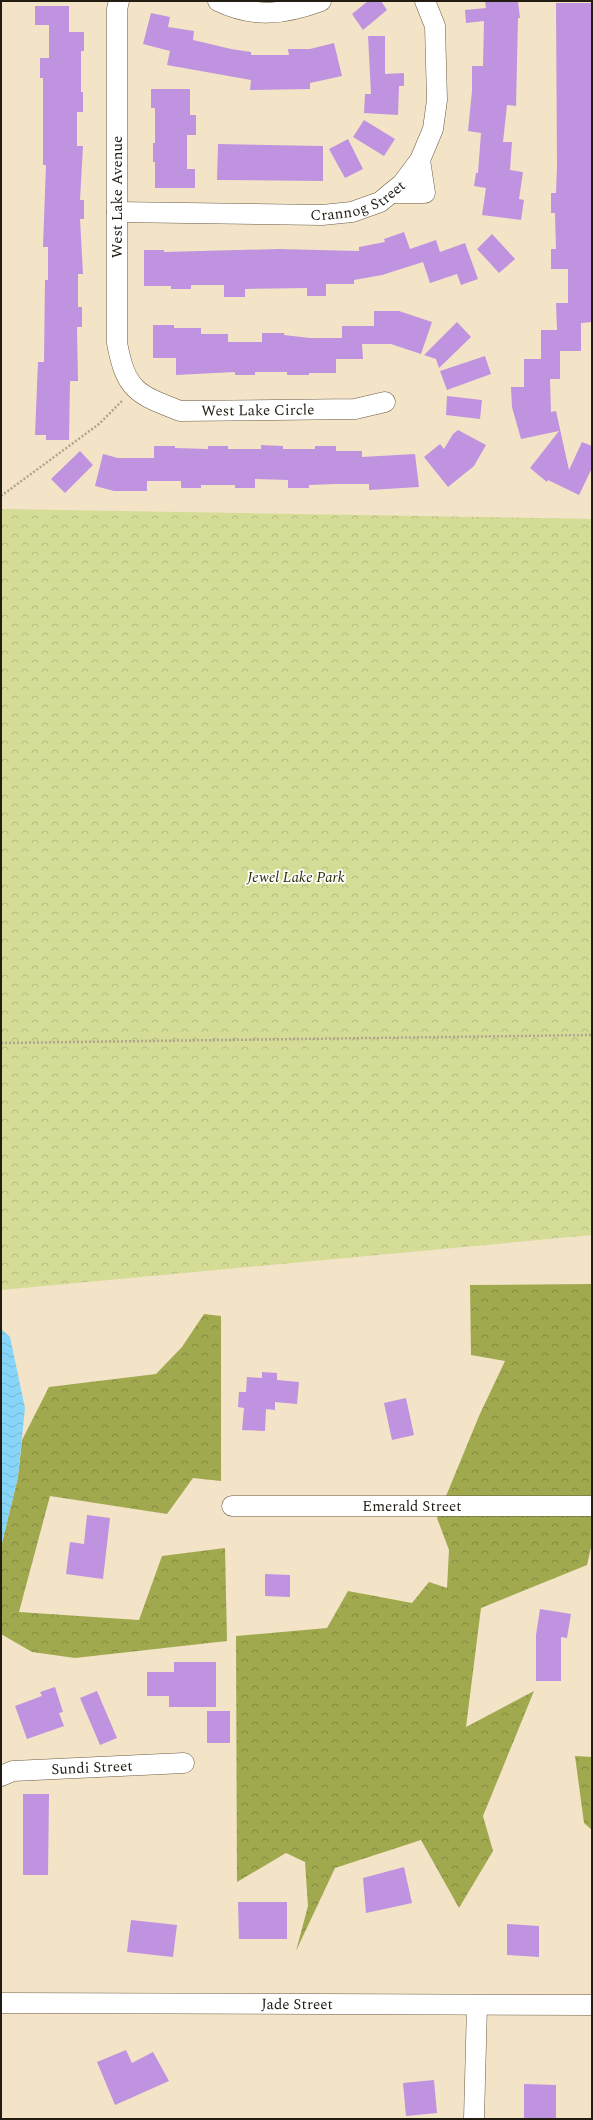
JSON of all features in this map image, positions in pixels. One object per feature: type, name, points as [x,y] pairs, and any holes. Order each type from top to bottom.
[{"type":"street","name":"West Lake Avenue","points":[[119,1],[117,9],[117,343],[122,369],[135,389]]},
{"type":"street","points":[[218,1],[231,7],[265,14],[296,10],[321,1]]},
{"type":"street","name":"Crannog Street","points":[[117,212],[322,215],[352,212],[380,202],[402,184],[420,160],[433,129],[437,100],[435,26],[425,1]]},
{"type":"street","name":"West Lake Circle","points":[[135,389],[155,401],[180,411],[355,409],[385,402]]},
{"type":"street","name":"Emerald Street","points":[[232,1506],[592,1506]]},
{"type":"street","name":"Sundi Street","points":[[1,1776],[13,1771],[184,1763]]},
{"type":"street","name":"Jade Street","points":[[1,2002],[592,2005]]},
{"type":"street","points":[[474,2119],[477,2005]]},
{"type":"path","points":[[1,496],[99,424],[135,389]]},
{"type":"path","points":[[1,1043],[592,1035]]},
{"type":"green space","name":"Jewel Lake Park","points":[[1,509],[592,519],[592,1235],[1,1290]]},
{"type":"green space","points":[[592,1284],[592,1543],[587,1565],[481,1608],[466,1727],[534,1691],[483,1816],[493,1851],[459,1908],[421,1840],[335,1868],[296,1951],[308,1906],[305,1862],[286,1853],[237,1882],[236,1636],[327,1628],[348,1591],[412,1603],[429,1582],[447,1588],[449,1550],[437,1518],[479,1416],[505,1361],[471,1355],[470,1285]]},
{"type":"green space","points":[[204,1314],[221,1316],[221,1481],[193,1478],[167,1514],[50,1496],[19,1612],[139,1620],[162,1556],[225,1548],[227,1641],[75,1658],[32,1652],[1,1634],[1,1547],[18,1477],[22,1440],[49,1387],[156,1374],[182,1347]]},
{"type":"green space","points":[[575,1756],[592,1757],[592,1830],[584,1823]]},
{"type":"water","points":[[1,1329],[10,1337],[25,1408],[18,1477],[1,1547]]},
{"type":"building","points":[[368,1],[381,1],[387,10],[363,30],[352,14]]},
{"type":"building","points":[[485,1],[518,1],[520,18],[518,18],[516,106],[507,105],[503,142],[512,142],[510,170],[523,172],[519,199],[524,200],[521,220],[482,215],[486,188],[474,186],[476,173],[478,173],[481,133],[468,131],[472,91],[472,66],[483,66],[484,21],[466,23],[465,10],[486,8]]},
{"type":"building","points":[[556,3],[592,3],[592,322],[581,323],[581,351],[560,351],[560,379],[550,379],[551,412],[556,411],[569,470],[582,442],[592,446],[592,468],[579,495],[548,480],[547,482],[530,468],[559,431],[521,439],[512,407],[511,387],[524,387],[524,359],[541,359],[541,330],[557,330],[556,303],[568,303],[568,269],[551,269],[551,249],[556,249],[555,213],[551,213],[551,193],[556,193],[557,166]]},
{"type":"building","points":[[35,6],[69,6],[69,32],[84,32],[84,51],[81,51],[81,92],[83,92],[83,112],[77,112],[77,146],[83,146],[80,200],[84,200],[84,219],[80,219],[83,274],[78,274],[78,307],[82,307],[82,327],[77,327],[78,381],[70,381],[69,440],[46,440],[46,435],[35,435],[38,362],[44,362],[45,280],[48,280],[48,247],[43,247],[46,165],[43,165],[43,78],[40,78],[40,58],[49,58],[49,25],[35,25]]},
{"type":"building","points":[[151,13],[170,17],[168,27],[194,31],[193,40],[251,52],[251,55],[289,55],[288,49],[310,49],[334,43],[342,76],[310,83],[310,89],[250,90],[251,80],[167,65],[170,51],[143,44]]},
{"type":"building","points":[[368,36],[385,36],[385,74],[404,73],[404,86],[399,86],[398,115],[364,113],[365,94],[371,94]]},
{"type":"building","points":[[151,89],[190,89],[190,115],[196,115],[196,135],[187,135],[187,169],[195,169],[195,188],[155,188],[153,143],[155,143],[155,108],[151,108]]},
{"type":"building","points":[[364,120],[395,139],[384,156],[353,137]]},
{"type":"building","points":[[348,139],[363,169],[345,178],[329,149]]},
{"type":"building","points":[[218,144],[323,146],[323,181],[217,180]]},
{"type":"building","points":[[404,232],[410,249],[436,240],[440,252],[465,243],[478,279],[461,285],[457,274],[430,283],[423,262],[382,275],[354,280],[354,284],[326,284],[326,296],[307,296],[307,288],[245,289],[245,297],[224,297],[224,285],[191,285],[191,289],[171,289],[171,286],[144,286],[144,250],[164,250],[164,252],[279,249],[359,251],[359,247],[385,242],[384,239]]},
{"type":"building","points":[[492,234],[515,259],[499,273],[477,249]]},
{"type":"building","points":[[374,311],[399,311],[432,322],[421,354],[391,344],[362,344],[363,359],[336,359],[336,373],[309,373],[309,375],[287,375],[287,372],[255,372],[255,375],[235,375],[235,372],[176,375],[176,358],[153,358],[153,325],[174,325],[174,328],[201,328],[201,334],[228,334],[228,342],[262,342],[262,333],[284,333],[284,335],[310,338],[342,338],[342,326],[374,326]]},
{"type":"building","points":[[457,322],[471,337],[439,368],[436,359],[424,355]]},
{"type":"building","points":[[485,356],[491,374],[447,390],[440,371]]},
{"type":"building","points":[[447,396],[482,400],[480,419],[446,415]]},
{"type":"building","points":[[458,430],[486,445],[474,466],[448,487],[424,457],[440,444],[444,449],[453,434]]},
{"type":"building","points":[[261,445],[283,446],[283,449],[315,449],[315,446],[336,446],[336,451],[362,451],[362,457],[415,454],[419,487],[369,490],[369,484],[336,484],[309,485],[309,488],[288,488],[288,480],[255,479],[255,488],[235,488],[235,485],[201,485],[201,488],[181,488],[181,481],[147,481],[147,491],[114,491],[95,486],[103,454],[118,458],[154,458],[154,446],[208,449],[208,446],[228,446],[228,449],[261,449]]},
{"type":"building","points":[[80,451],[93,465],[65,493],[51,479]]},
{"type":"building","points":[[262,1372],[277,1373],[277,1380],[299,1382],[297,1404],[275,1402],[275,1410],[266,1409],[265,1431],[242,1430],[244,1408],[238,1407],[239,1392],[246,1392],[247,1377],[262,1378]]},
{"type":"building","points":[[406,1398],[414,1435],[392,1440],[384,1403]]},
{"type":"building","points":[[87,1515],[110,1518],[103,1579],[66,1574],[70,1542],[84,1544]]},
{"type":"building","points":[[265,1574],[290,1575],[290,1597],[265,1596]]},
{"type":"building","points":[[540,1609],[571,1614],[567,1638],[561,1637],[561,1681],[536,1681],[536,1635]]},
{"type":"building","points":[[174,1662],[216,1662],[216,1707],[169,1707],[169,1696],[147,1696],[147,1672],[174,1672]]},
{"type":"building","points":[[55,1687],[63,1712],[59,1713],[64,1726],[27,1739],[15,1706],[42,1696],[40,1692]]},
{"type":"building","points":[[97,1691],[117,1738],[100,1745],[80,1698]]},
{"type":"building","points":[[207,1711],[230,1711],[230,1743],[207,1743]]},
{"type":"building","points":[[23,1794],[49,1794],[48,1875],[23,1875]]},
{"type":"building","points":[[404,1867],[412,1903],[366,1913],[363,1878]]},
{"type":"building","points":[[238,1902],[287,1902],[287,1939],[239,1939]]},
{"type":"building","points":[[131,1920],[177,1925],[173,1957],[127,1952]]},
{"type":"building","points":[[507,1924],[539,1926],[539,1957],[507,1955]]},
{"type":"building","points":[[126,2050],[132,2063],[153,2052],[169,2081],[115,2105],[97,2062]]},
{"type":"building","points":[[434,2080],[437,2113],[406,2116],[403,2083]]},
{"type":"building","points":[[524,2084],[556,2085],[556,2119],[524,2119]]}]
